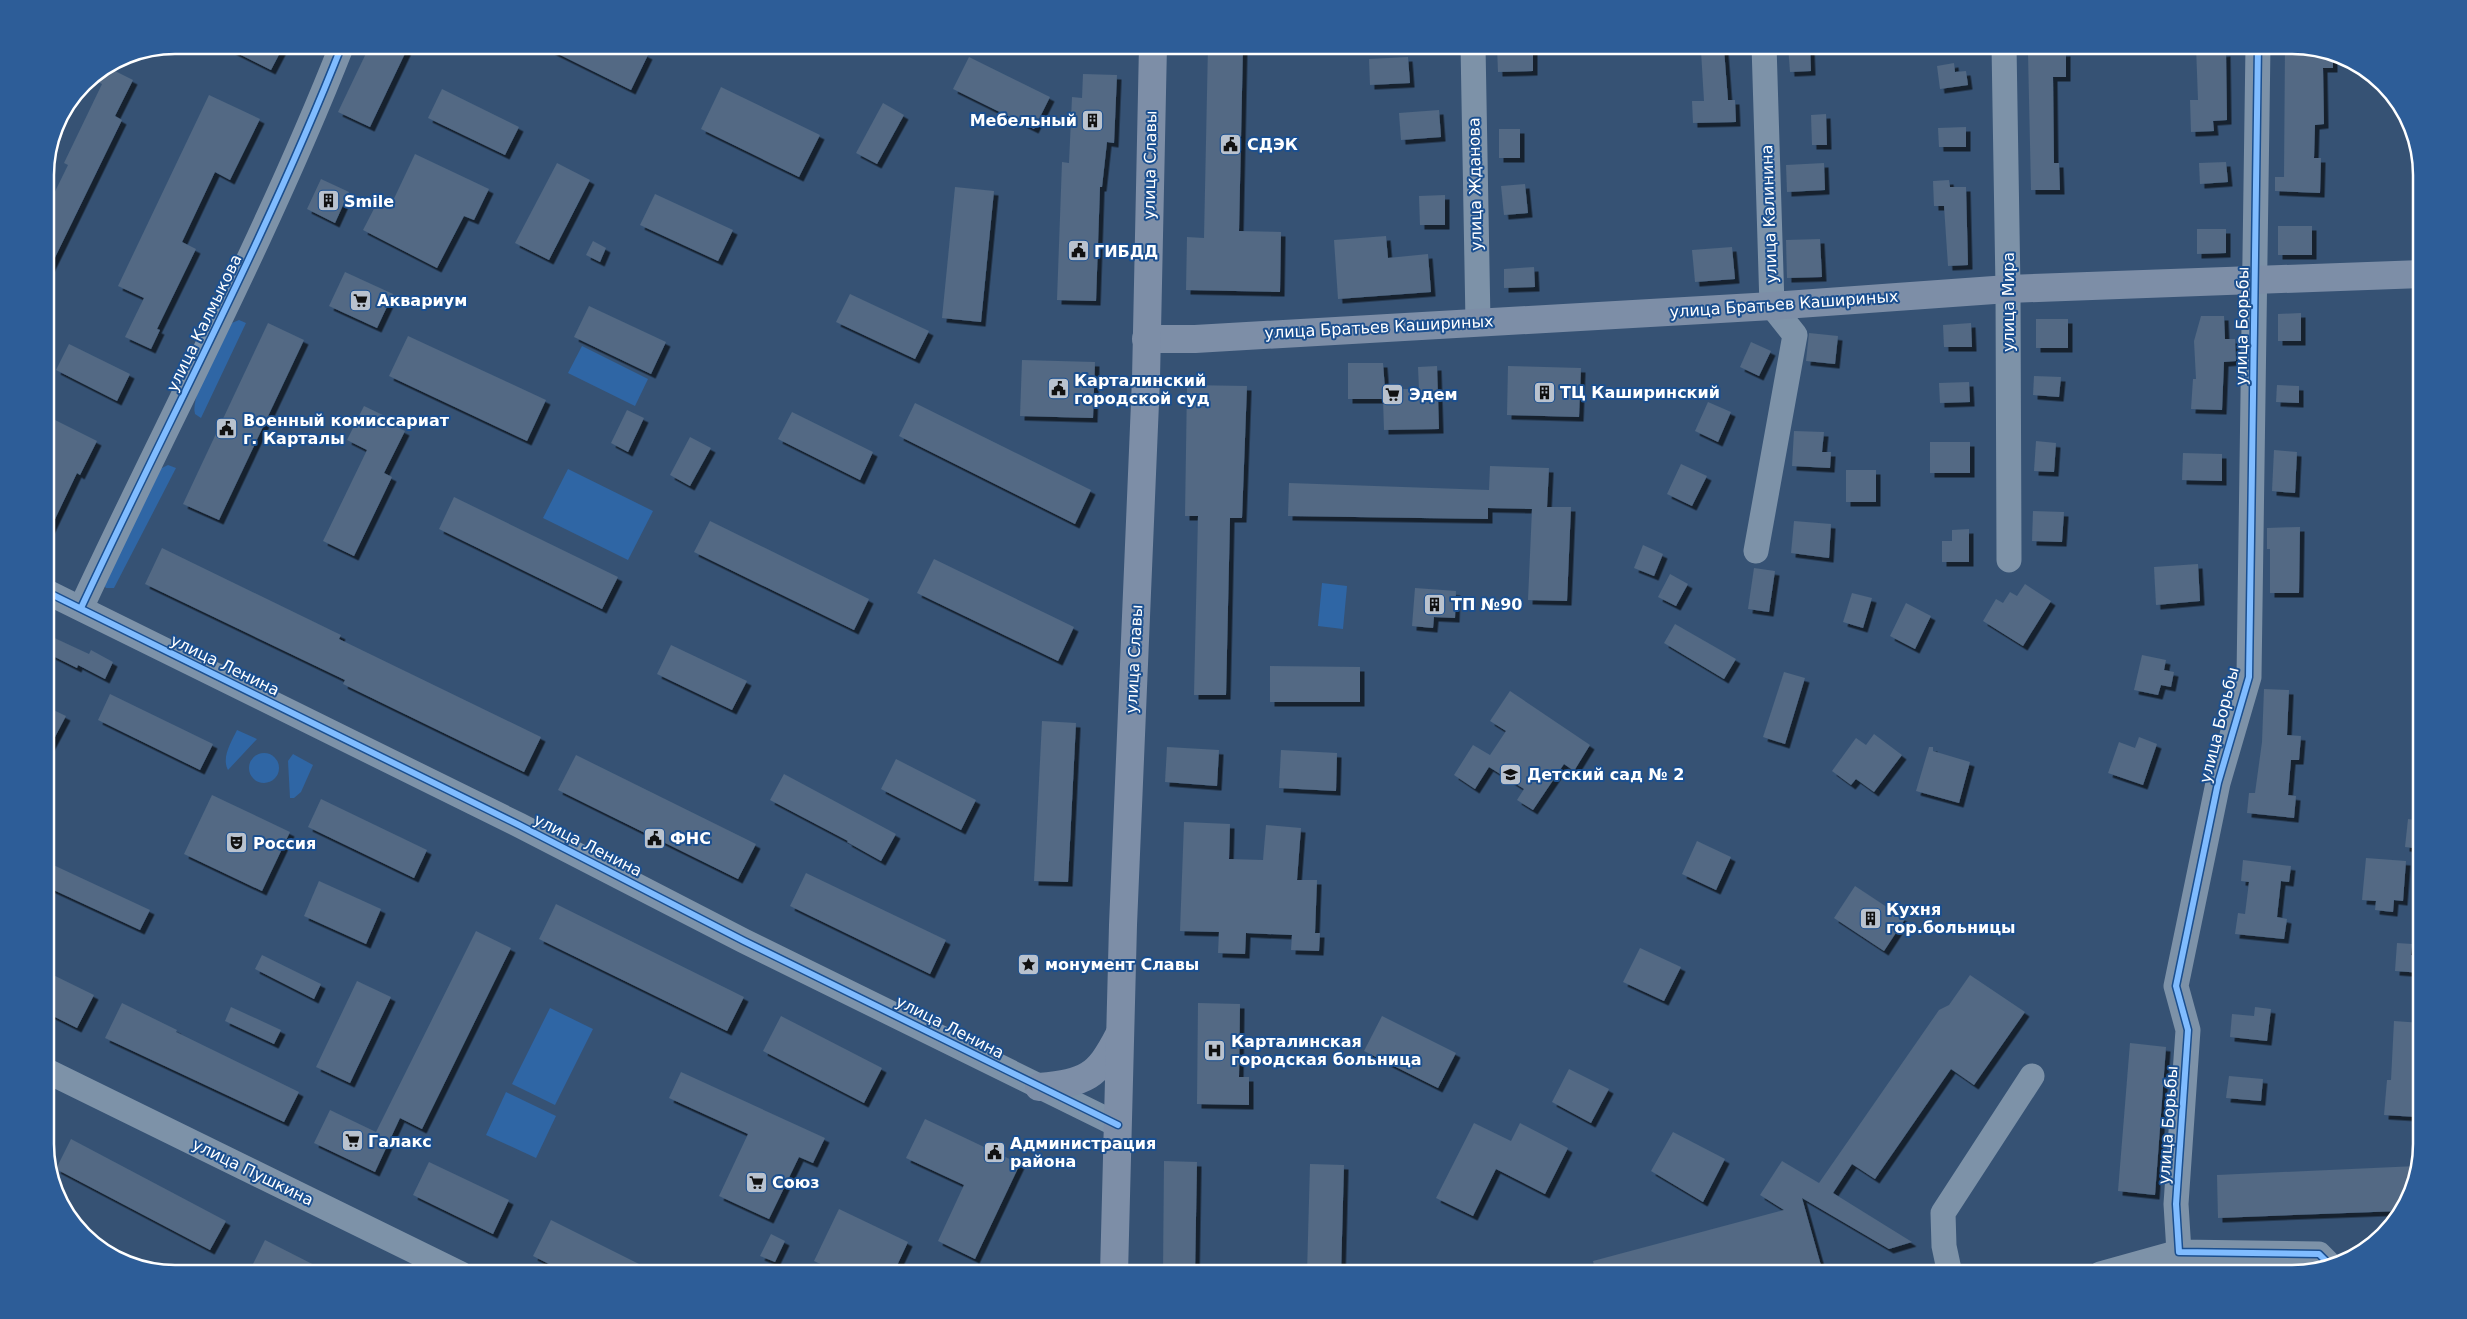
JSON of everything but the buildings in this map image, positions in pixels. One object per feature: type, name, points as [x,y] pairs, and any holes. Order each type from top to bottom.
[{"type":"main road","name":"улица Славы","points":[[1114,1265],[1146,339],[1153,54]]},
{"type":"main road","name":"улица Братьев Кашириных","points":[[1146,339],[1195,339],[1772,306],[2008,290],[2413,274]]},
{"type":"main road","points":[[1039,1087],[1073,1083],[1095,1072],[1107,1058],[1121,1031]]},
{"type":"street","name":"улица Калмыкова","points":[[81,608],[239,282],[305,138],[338,54]]},
{"type":"street","name":"улица Жданова","points":[[1473,54],[1478,322]]},
{"type":"street","name":"улица Калинина","points":[[1756,551],[1795,335],[1772,306],[1764,54]]},
{"type":"street","name":"улица Мира","points":[[2004,54],[2008,290],[2008,560]]},
{"type":"street","name":"улица Борьбы","points":[[2179,1252],[2176,1204],[2188,1030],[2176,986],[2218,783],[2249,677],[2258,54]]},
{"type":"street","name":"улица Ленина","points":[[54,595],[519,825],[744,941],[1118,1125]]},
{"type":"street","name":"улица Пушкина","points":[[54,1074],[443,1265]]},
{"type":"street","points":[[1948,1265],[1944,1246],[1943,1213],[2032,1076]]},
{"type":"street","points":[[2132,1265],[2179,1252],[2320,1254],[2326,1260]]},
{"type":"shaded area","points":[[239,320],[246,323],[201,418],[195,414],[197,394],[232,323]]},
{"type":"shaded area","points":[[582,346],[648,379],[635,406],[568,373]]},
{"type":"shaded area","points":[[168,465],[176,468],[114,588],[106,588],[103,584],[160,469]]},
{"type":"shaded area","points":[[568,469],[653,511],[628,560],[543,518]]},
{"type":"shaded area","points":[[1322,583],[1347,586],[1343,629],[1318,626]]},
{"type":"shaded area","points":[[237,730],[257,739],[228,770],[226,755]]},
{"type":"shaded area","points":[[264,753],[275,757],[279,768],[275,779],[264,783],[253,779],[249,768],[253,757]]},
{"type":"shaded area","points":[[293,754],[313,765],[301,792],[294,798],[290,798],[288,761]]},
{"type":"shaded area","points":[[550,1008],[593,1029],[555,1105],[512,1084]]},
{"type":"shaded area","points":[[506,1092],[556,1116],[536,1158],[486,1135]]},
{"type":"cycle path","points":[[81,608],[249,259],[313,117],[338,54]]},
{"type":"cycle path","points":[[2258,54],[2249,677],[2218,783],[2176,986],[2188,1030],[2176,1204],[2179,1252],[2319,1254],[2325,1260]]},
{"type":"cycle path","points":[[54,595],[519,825],[744,941],[1118,1125]]},
{"type":"place","name":"Мебельный","points":[[1093,120]]},
{"type":"place","name":"СДЭК","points":[[1231,144]]},
{"type":"place","name":"Smile","points":[[328,201]]},
{"type":"place","name":"ГИБДД","points":[[1078,251]]},
{"type":"place","name":"Аквариум","points":[[361,300]]},
{"type":"place","name":"Карталинский городской суд","points":[[1058,389]]},
{"type":"place","name":"ТЦ Каширинский","points":[[1544,392]]},
{"type":"place","name":"Эдем","points":[[1393,394]]},
{"type":"place","name":"Военный комиссариат г. Карталы","points":[[227,429]]},
{"type":"place","name":"ТП №90","points":[[1435,604]]},
{"type":"place","name":"Детский сад № 2","points":[[1511,774]]},
{"type":"place","name":"ФНС","points":[[654,838]]},
{"type":"place","name":"Россия","points":[[237,843]]},
{"type":"place","name":"Кухня гор.больницы","points":[[1870,918]]},
{"type":"place","name":"монумент Славы","points":[[1029,964]]},
{"type":"place","name":"Карталинская городская больница","points":[[1215,1050]]},
{"type":"place","name":"Галакс","points":[[352,1141]]},
{"type":"place","name":"Администрация района","points":[[994,1152]]},
{"type":"place","name":"Союз","points":[[756,1182]]}]
